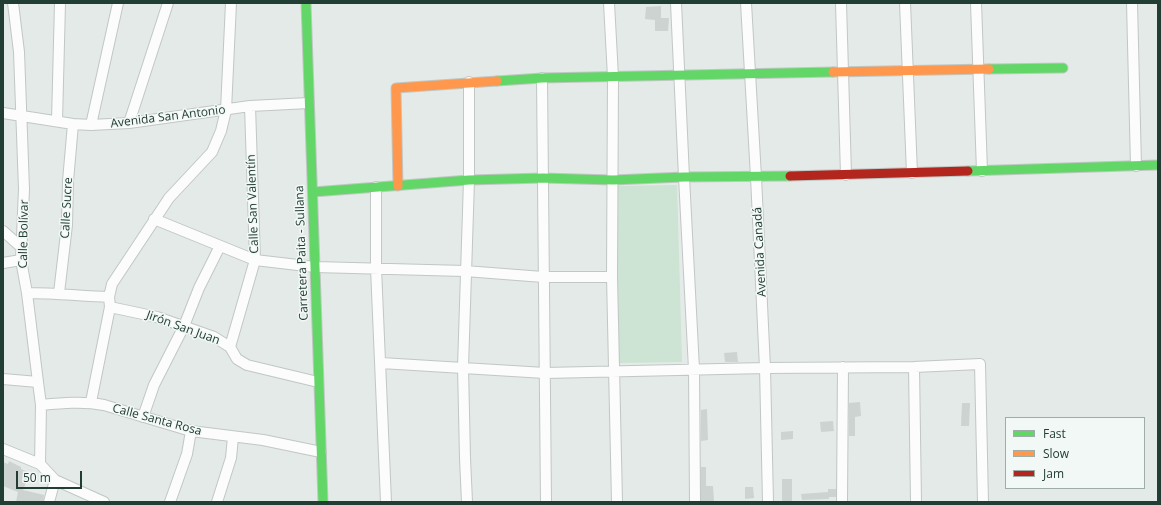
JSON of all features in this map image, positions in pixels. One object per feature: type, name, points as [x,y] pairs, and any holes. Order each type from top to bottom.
[{"type":"street","name":"Calle Bolívar","points":[[13,3],[20,52],[24,189],[21,260],[27,293],[41,405],[40,464]]},
{"type":"street","points":[[57,122],[60,3]]},
{"type":"street","points":[[91,125],[118,3]]},
{"type":"street","points":[[130,124],[168,3]]},
{"type":"street","points":[[91,402],[112,284],[169,198],[212,152],[221,131],[226,110],[231,3]]},
{"type":"street","name":"Carretera Paita - Sullana","points":[[306,3],[323,502]]},
{"type":"street","points":[[609,3],[612,77],[612,277],[617,502]]},
{"type":"street","points":[[676,3],[694,369],[695,502]]},
{"type":"street","name":"Avenida Canadá","points":[[746,3],[765,368],[768,502]]},
{"type":"street","points":[[841,3],[846,175]]},
{"type":"street","points":[[905,3],[912,173]]},
{"type":"street","points":[[976,3],[982,171]]},
{"type":"street","points":[[1132,3],[1136,166]]},
{"type":"street","points":[[398,186],[396,88],[542,78],[1063,68]]},
{"type":"street","points":[[542,78],[546,502]]},
{"type":"street","points":[[467,502],[463,367],[469,180],[469,82]]},
{"type":"street","name":"Avenida San Antonio","points":[[3,113],[73,124],[130,124],[250,106],[309,103]]},
{"type":"street","name":"Calle San Valentín","points":[[230,347],[255,260],[250,106]]},
{"type":"street","name":"Calle Sucre","points":[[59,293],[67,225],[68,181],[73,124]]},
{"type":"street","points":[[312,192],[469,180],[543,178],[613,180],[684,177],[756,178],[1158,165]]},
{"type":"street","points":[[376,187],[376,268],[386,502]]},
{"type":"street","points":[[154,219],[255,260],[315,267],[465,271],[543,277],[612,277]]},
{"type":"street","points":[[3,231],[21,247]]},
{"type":"street","points":[[143,417],[154,385],[184,326],[199,288],[220,246]]},
{"type":"street","points":[[3,263],[21,260]]},
{"type":"street","name":"Jirón San Juan","points":[[27,293],[59,293],[110,302],[127,309],[157,317],[214,337],[230,347],[237,359],[247,365],[318,382]]},
{"type":"street","points":[[381,363],[545,373],[694,369],[914,367],[980,364],[983,502]]},
{"type":"street","points":[[842,502],[843,367]]},
{"type":"street","points":[[914,367],[916,502]]},
{"type":"street","points":[[3,379],[38,382]]},
{"type":"street","name":"Calle Santa Rosa","points":[[41,405],[67,402],[91,402],[191,431],[263,440],[321,452]]},
{"type":"street","points":[[170,502],[187,454],[191,431]]},
{"type":"street","points":[[217,502],[231,458],[233,436]]},
{"type":"street","points":[[3,449],[40,464],[56,480],[104,502]]},
{"type":"street","points":[[49,502],[56,480]]},
{"type":"green space","points":[[677,185],[682,362],[619,363],[614,186]]},
{"type":"building","points":[[661,6],[661,18],[669,18],[668,31],[655,31],[655,20],[645,19],[646,7]]},
{"type":"building","points":[[737,352],[738,362],[725,362],[724,353]]},
{"type":"building","points":[[860,402],[861,416],[855,417],[855,436],[849,436],[849,403]]},
{"type":"building","points":[[962,403],[970,403],[969,426],[961,426]]},
{"type":"building","points":[[707,409],[708,440],[701,441],[701,410]]},
{"type":"building","points":[[833,421],[834,431],[821,432],[820,422]]},
{"type":"building","points":[[793,431],[793,439],[781,440],[781,432]]},
{"type":"building","points":[[9,461],[30,473],[23,490],[44,495],[43,502],[16,502],[18,492],[3,486],[3,462],[8,464]]},
{"type":"building","points":[[701,467],[706,467],[706,486],[713,486],[714,501],[701,502]]},
{"type":"building","points":[[782,479],[792,479],[792,502],[782,502]]},
{"type":"building","points":[[745,487],[753,487],[754,498],[745,499]]},
{"type":"building","points":[[828,489],[836,489],[836,497],[829,497],[829,499],[802,500],[801,494],[828,492]]},
{"type":"traffic: fast","points":[[306,3],[323,502]]},
{"type":"traffic: fast","points":[[989,69],[1063,68]]},
{"type":"traffic: fast","points":[[497,81],[542,78],[833,72]]},
{"type":"traffic: fast","points":[[968,171],[1158,165]]},
{"type":"traffic: fast","points":[[313,192],[469,180],[543,178],[613,180],[684,177],[790,176]]},
{"type":"traffic: slow","points":[[833,72],[989,69]]},
{"type":"traffic: slow","points":[[398,186],[396,88],[497,81]]},
{"type":"traffic: jam","points":[[790,176],[968,171]]}]
